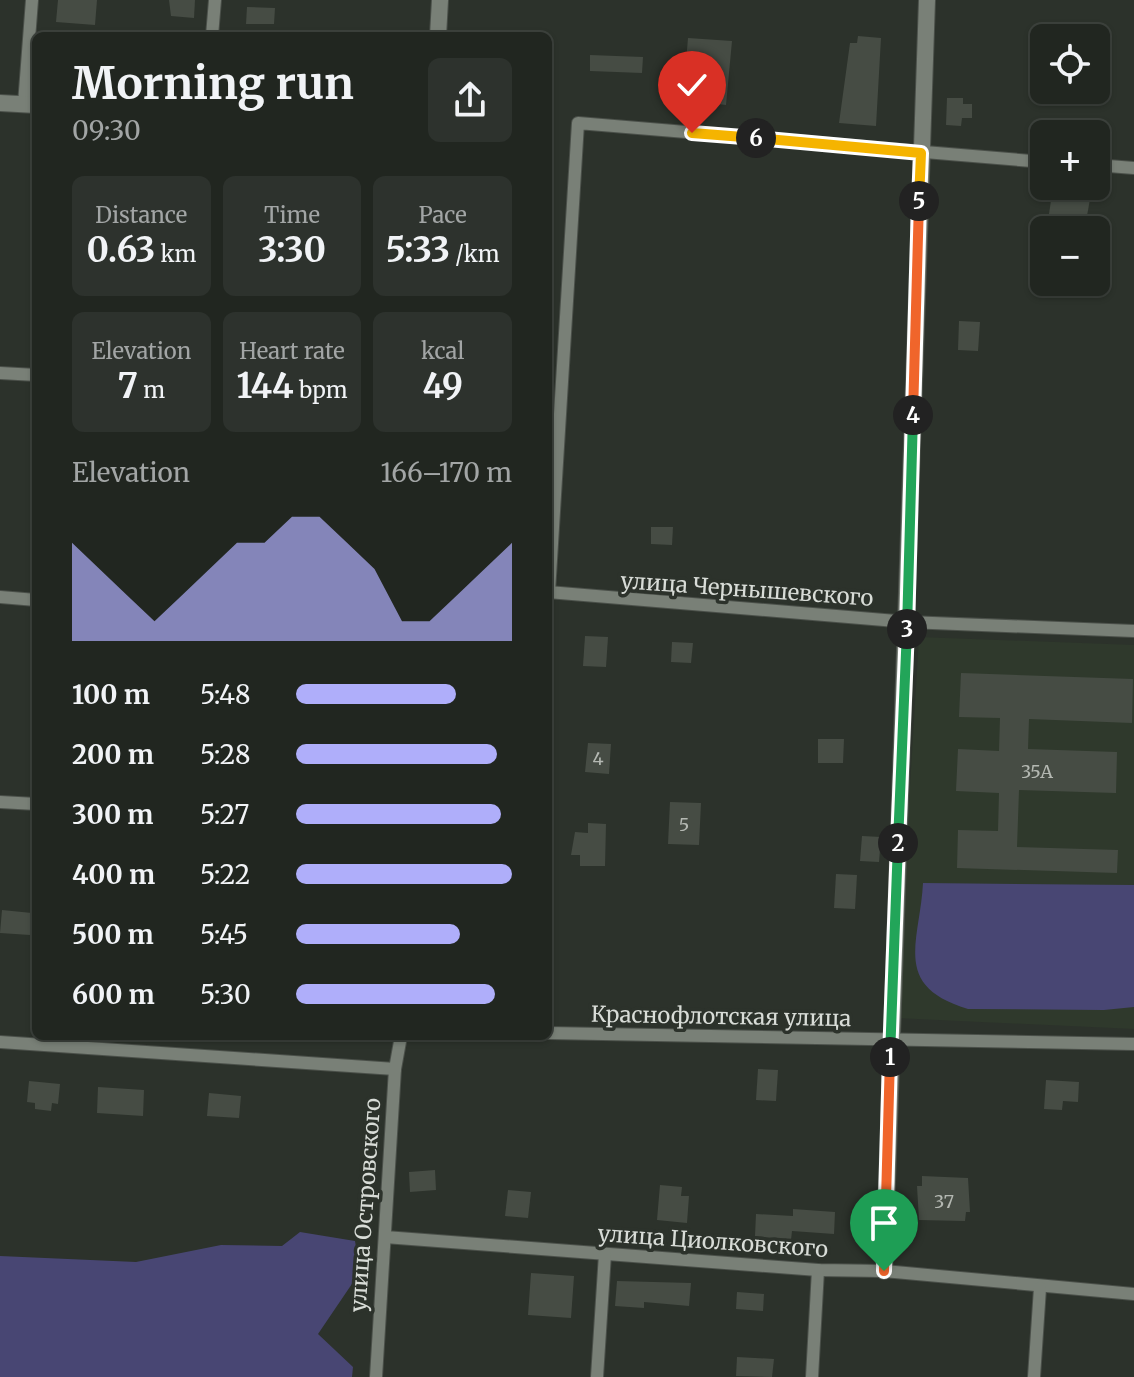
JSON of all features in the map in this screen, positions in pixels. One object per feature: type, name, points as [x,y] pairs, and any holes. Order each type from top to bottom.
[{"type":"street","points":[[0,103],[30,105],[32,0]]},
{"type":"street","points":[[212,32],[215,0]]},
{"type":"street","points":[[438,32],[440,0]]},
{"type":"street","points":[[884,1271],[927,0]]},
{"type":"street","points":[[552,529],[578,123],[1030,161]]},
{"type":"street","points":[[1110,166],[1134,168]]},
{"type":"street","points":[[0,373],[32,375]]},
{"type":"street","name":"улица Чернышевского","points":[[552,592],[908,622],[1134,631]]},
{"type":"street","points":[[0,597],[32,600]]},
{"type":"street","points":[[0,802],[32,804]]},
{"type":"street","name":"Краснофлотская улица","points":[[552,1033],[1134,1044]]},
{"type":"street","name":"улица Островского","points":[[376,1377],[395,1069],[400,1040]]},
{"type":"street","points":[[0,1042],[395,1069]]},
{"type":"street","name":"улица Циолковского","points":[[385,1237],[818,1270],[884,1271],[1040,1288],[1134,1294]]},
{"type":"street","points":[[597,1377],[605,1254]]},
{"type":"street","points":[[812,1377],[818,1270]]},
{"type":"street","points":[[1034,1377],[1040,1288]]},
{"type":"shaded area","points":[[919,637],[1134,645],[1134,1029],[896,1018]]},
{"type":"shaded area","points":[[923,883],[1134,885],[1134,1007],[1104,1010],[968,1009],[944,999],[928,988],[919,975],[916,960]]},
{"type":"shaded area","points":[[300,1232],[355,1241],[360,1272],[318,1334],[353,1367],[352,1377],[0,1377],[0,1256],[136,1262],[221,1245],[282,1246]]},
{"type":"building","points":[[58,0],[97,0],[95,25],[56,22]]},
{"type":"building","points":[[169,0],[195,0],[194,18],[171,16]]},
{"type":"building","points":[[247,7],[275,8],[274,24],[246,24]]},
{"type":"building","points":[[858,36],[881,38],[876,126],[839,123],[850,43],[857,43]]},
{"type":"building","points":[[688,38],[732,41],[726,105],[709,103],[711,87],[684,85]]},
{"type":"building","points":[[590,55],[643,57],[642,73],[590,71]]},
{"type":"building","points":[[947,98],[963,98],[963,104],[972,104],[972,118],[962,118],[961,126],[946,125]]},
{"type":"building","points":[[1051,200],[1090,200],[1087,216],[1049,214]]},
{"type":"building","points":[[959,321],[980,322],[978,351],[958,350]]},
{"type":"building","points":[[651,527],[673,527],[672,545],[651,544]]},
{"type":"building","points":[[585,636],[608,637],[606,667],[583,666]]},
{"type":"building","points":[[672,642],[693,643],[691,663],[671,662]]},
{"type":"building","points":[[961,673],[1133,679],[1132,723],[1029,719],[1028,749],[1117,752],[1116,793],[1019,790],[1017,847],[1118,850],[1117,873],[957,868],[958,830],[998,831],[999,793],[956,791],[958,749],[999,751],[1000,718],[959,717]]},
{"type":"building","points":[[818,739],[844,739],[843,763],[818,763]]},
{"type":"building","points":[[588,743],[611,744],[609,774],[585,772]]},
{"type":"building","points":[[670,802],[701,803],[699,845],[668,844]]},
{"type":"building","points":[[588,823],[606,824],[605,866],[580,866],[580,855],[571,855],[575,832],[588,833]]},
{"type":"building","points":[[862,836],[881,837],[879,862],[860,861]]},
{"type":"building","points":[[836,874],[857,875],[855,909],[834,908]]},
{"type":"building","points":[[2,910],[32,913],[30,935],[0,933]]},
{"type":"building","points":[[758,1069],[778,1070],[776,1101],[756,1100]]},
{"type":"building","points":[[1046,1080],[1079,1082],[1078,1102],[1063,1101],[1062,1110],[1044,1109]]},
{"type":"building","points":[[29,1081],[60,1084],[58,1104],[52,1103],[51,1111],[35,1109],[35,1103],[27,1102]]},
{"type":"building","points":[[98,1087],[144,1090],[143,1116],[97,1113]]},
{"type":"building","points":[[209,1093],[241,1096],[239,1118],[207,1116]]},
{"type":"building","points":[[435,1170],[436,1190],[410,1192],[409,1172]]},
{"type":"building","points":[[922,1176],[968,1178],[970,1212],[966,1212],[965,1221],[919,1220],[917,1186],[922,1186]]},
{"type":"building","points":[[660,1185],[682,1187],[681,1196],[689,1196],[687,1223],[657,1220]]},
{"type":"building","points":[[508,1190],[531,1192],[528,1218],[505,1216]]},
{"type":"building","points":[[793,1209],[835,1212],[834,1234],[792,1231],[791,1240],[755,1236],[756,1214],[793,1216]]},
{"type":"building","points":[[531,1273],[574,1276],[571,1318],[528,1315]]},
{"type":"building","points":[[617,1281],[691,1283],[689,1306],[644,1302],[644,1308],[615,1306]]},
{"type":"building","points":[[737,1292],[764,1294],[763,1311],[736,1309]]},
{"type":"building","points":[[737,1357],[774,1359],[772,1377],[736,1376]]},
{"type":"route","points":[[692,133],[921,153],[908,622],[890,1038],[884,1271]]}]
